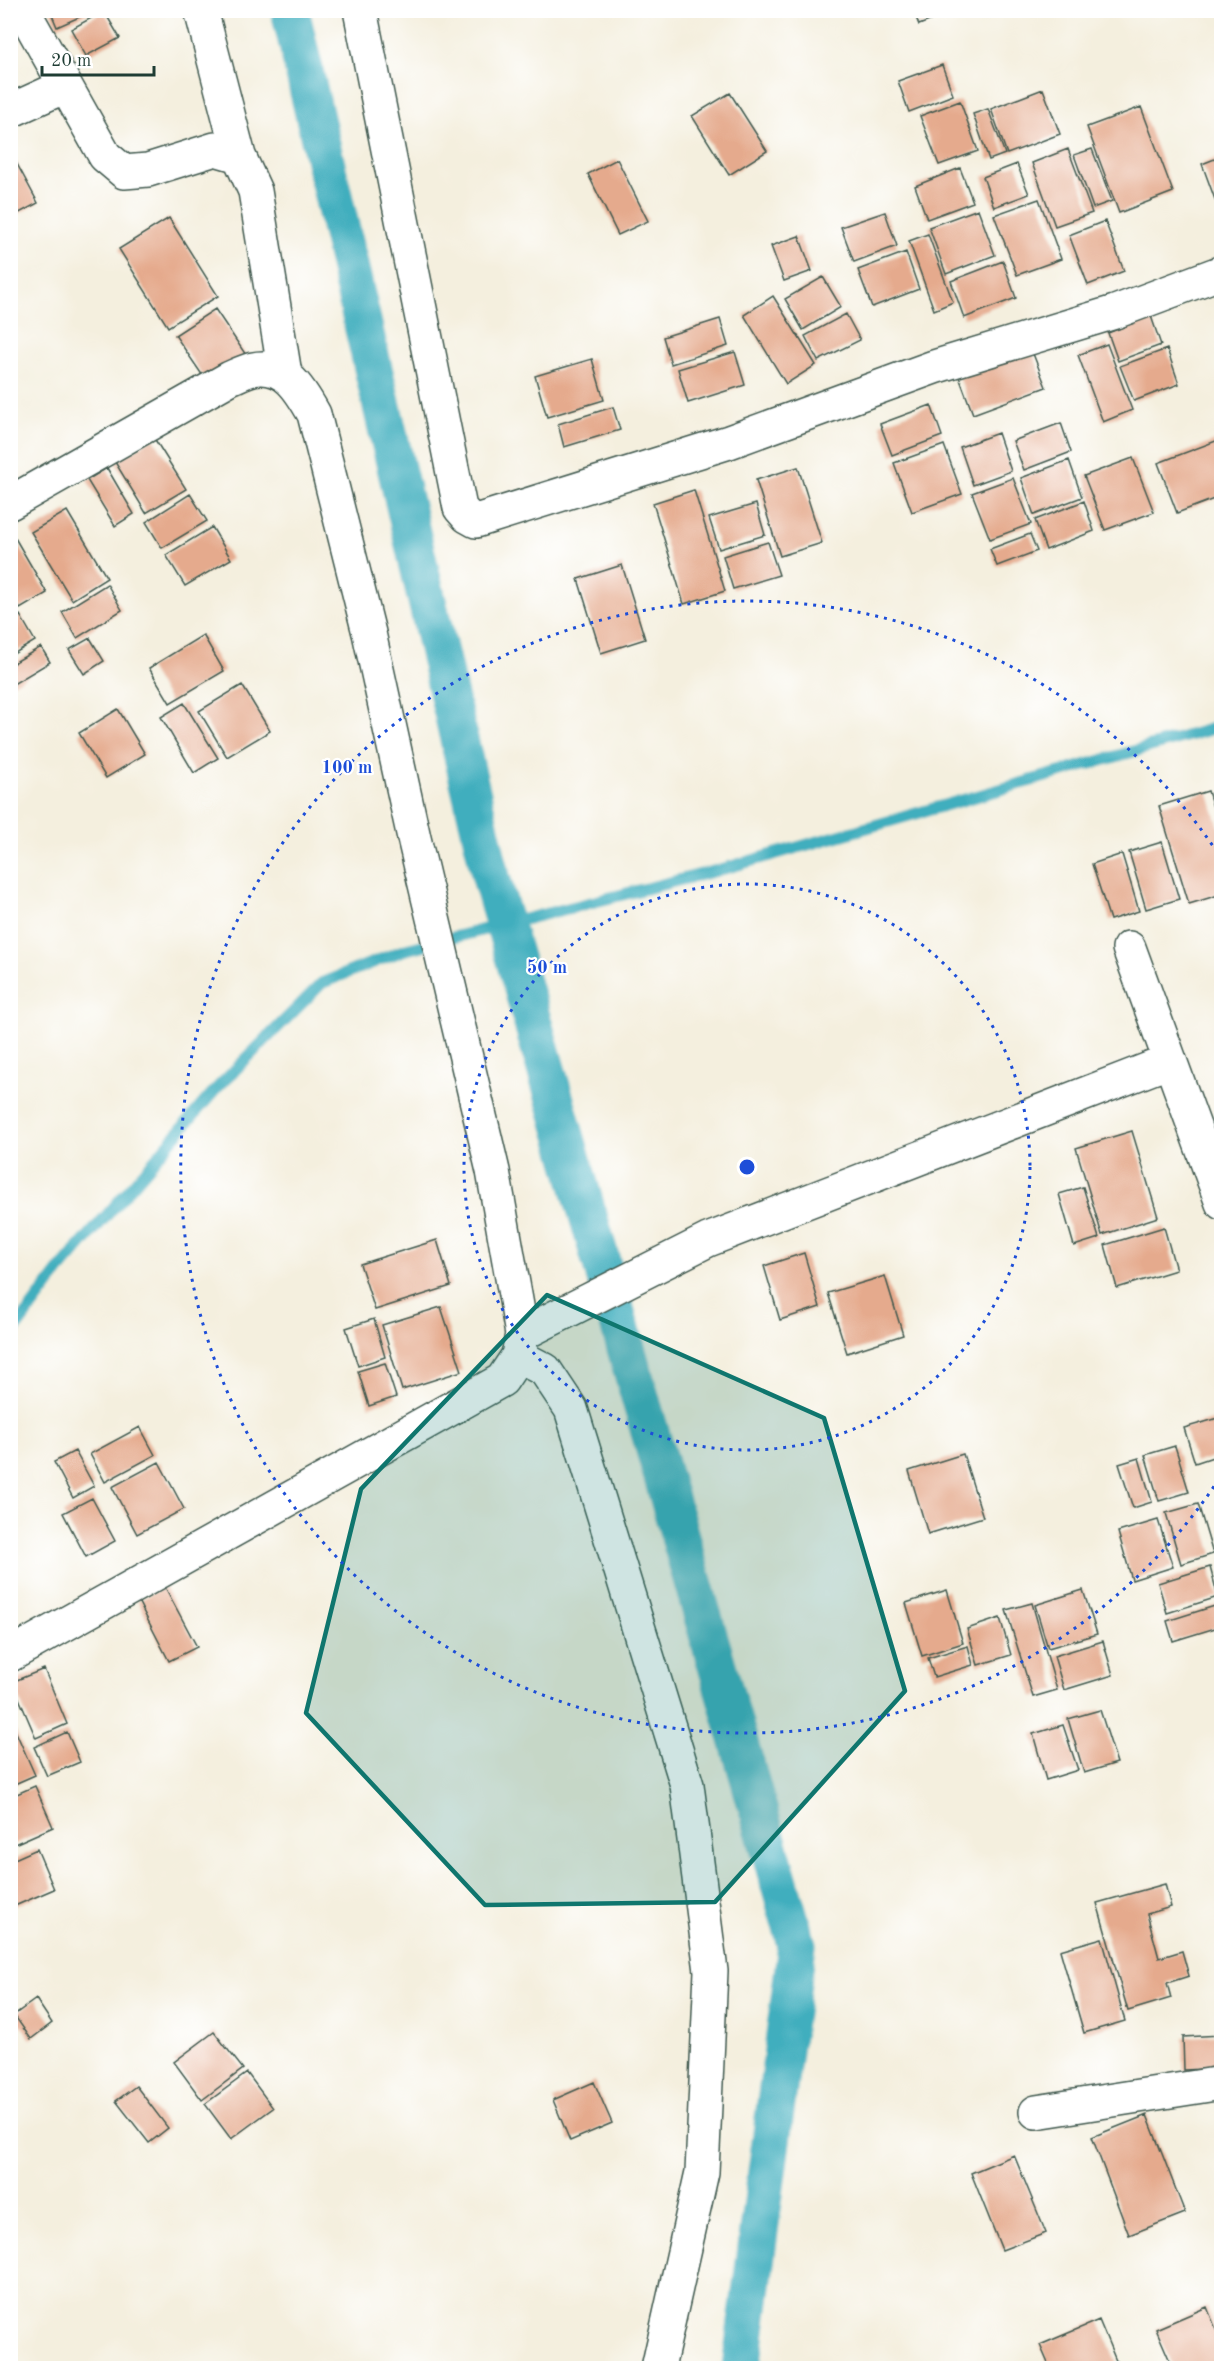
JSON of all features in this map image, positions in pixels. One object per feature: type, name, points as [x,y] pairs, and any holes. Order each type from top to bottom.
[{"type":"street","points":[[23,10],[105,156],[124,171],[148,170],[215,149],[239,156]]},
{"type":"street","points":[[201,10],[239,156],[255,191],[285,374]]},
{"type":"street","points":[[360,10],[460,508],[467,516],[476,520],[729,442],[934,367],[1115,312],[1221,272]]},
{"type":"street","points":[[10,111],[64,86]]},
{"type":"street","points":[[10,503],[230,378],[254,369],[285,374],[298,386],[314,414],[369,633],[492,1171],[520,1345],[545,1370],[571,1409],[687,1785],[711,1971],[702,2172],[658,2368]]},
{"type":"street","points":[[1130,948],[1221,1203]]},
{"type":"street","points":[[10,1655],[502,1380],[520,1345],[565,1312],[641,1273],[708,1240],[1170,1061]]},
{"type":"street","points":[[1036,2112],[1221,2083]]},
{"type":"highlighted area","points":[[547,1295],[824,1418],[905,1691],[715,1902],[485,1905],[306,1713],[361,1489]]},
{"type":"building","points":[[50,10],[95,10],[57,27]]},
{"type":"building","points":[[913,10],[955,10],[955,11],[919,25]]},
{"type":"building","points":[[104,11],[120,38],[86,56],[71,29]]},
{"type":"building","points":[[942,65],[953,95],[909,112],[898,81]]},
{"type":"building","points":[[1043,89],[1060,134],[1007,154],[991,109]]},
{"type":"building","points":[[730,93],[767,151],[729,175],[692,116]]},
{"type":"building","points":[[960,101],[978,151],[939,165],[920,116]]},
{"type":"building","points":[[1141,107],[1173,192],[1119,213],[1087,127]]},
{"type":"building","points":[[988,109],[1005,154],[989,160],[973,114]]},
{"type":"building","points":[[1068,149],[1092,213],[1055,226],[1032,163]]},
{"type":"building","points":[[1092,149],[1112,201],[1093,208],[1074,155]]},
{"type":"building","points":[[10,151],[38,203],[10,218]]},
{"type":"building","points":[[1222,156],[1222,203],[1217,205],[1202,164]]},
{"type":"building","points":[[617,159],[648,221],[618,235],[588,174]]},
{"type":"building","points":[[1017,164],[1029,194],[994,207],[983,177]]},
{"type":"building","points":[[960,168],[973,202],[927,219],[915,186]]},
{"type":"building","points":[[1039,199],[1061,259],[1017,275],[994,215]]},
{"type":"building","points":[[978,209],[995,255],[946,274],[929,227]]},
{"type":"building","points":[[885,212],[897,246],[854,262],[841,227]]},
{"type":"building","points":[[169,218],[218,296],[168,327],[119,249]]},
{"type":"building","points":[[1105,221],[1124,271],[1088,285],[1069,235]]},
{"type":"building","points":[[928,234],[953,302],[934,310],[909,241]]},
{"type":"building","points":[[799,236],[812,271],[784,281],[771,246]]},
{"type":"building","points":[[906,252],[919,289],[872,307],[858,270]]},
{"type":"building","points":[[1003,261],[1016,298],[964,318],[951,281]]},
{"type":"building","points":[[823,277],[841,307],[803,330],[785,299]]},
{"type":"building","points":[[773,296],[816,365],[786,384],[744,315]]},
{"type":"building","points":[[215,309],[248,358],[209,385],[175,335]]},
{"type":"building","points":[[846,314],[860,340],[818,361],[805,336]]},
{"type":"building","points":[[1151,316],[1161,345],[1118,361],[1108,333]]},
{"type":"building","points":[[720,319],[728,346],[671,364],[663,337]]},
{"type":"building","points":[[1107,344],[1132,410],[1103,422],[1078,355]]},
{"type":"building","points":[[1030,346],[1046,387],[973,414],[958,374]]},
{"type":"building","points":[[1167,349],[1179,384],[1134,401],[1120,366]]},
{"type":"building","points":[[735,352],[745,385],[688,403],[678,369]]},
{"type":"building","points":[[592,359],[604,400],[547,417],[535,376]]},
{"type":"building","points":[[931,405],[942,436],[892,455],[880,424]]},
{"type":"building","points":[[613,407],[620,430],[564,447],[558,424]]},
{"type":"building","points":[[1061,423],[1071,452],[1024,470],[1013,441]]},
{"type":"building","points":[[998,433],[1011,471],[973,485],[960,447]]},
{"type":"building","points":[[154,438],[186,489],[146,513],[115,462]]},
{"type":"building","points":[[1221,439],[1222,496],[1177,513],[1158,463]]},
{"type":"building","points":[[944,445],[962,494],[912,512],[894,463]]},
{"type":"building","points":[[1133,458],[1154,512],[1105,530],[1084,476]]},
{"type":"building","points":[[1069,460],[1082,497],[1034,515],[1021,478]]},
{"type":"building","points":[[798,467],[822,543],[780,556],[756,480]]},
{"type":"building","points":[[107,468],[134,514],[115,526],[87,480]]},
{"type":"building","points":[[1013,478],[1031,524],[990,539],[972,493]]},
{"type":"building","points":[[694,490],[725,591],[684,604],[653,503]]},
{"type":"building","points":[[190,494],[207,521],[162,548],[146,522]]},
{"type":"building","points":[[1084,501],[1094,531],[1046,550],[1035,520]]},
{"type":"building","points":[[756,504],[765,535],[719,549],[709,518]]},
{"type":"building","points":[[67,511],[107,578],[72,600],[31,532]]},
{"type":"building","points":[[212,527],[231,559],[185,586],[166,555]]},
{"type":"building","points":[[1030,534],[1037,551],[997,566],[990,549]]},
{"type":"building","points":[[15,538],[47,593],[20,609],[10,593],[10,541]]},
{"type":"building","points":[[768,542],[779,575],[733,589],[723,556]]},
{"type":"building","points":[[622,565],[645,639],[601,653],[578,579]]},
{"type":"building","points":[[107,584],[122,610],[77,638],[62,612]]},
{"type":"building","points":[[20,615],[35,641],[10,656],[10,621]]},
{"type":"building","points":[[203,635],[224,671],[170,703],[149,668]]},
{"type":"building","points":[[90,638],[104,661],[84,674],[69,650]]},
{"type":"building","points":[[41,647],[50,662],[10,686],[10,665]]},
{"type":"building","points":[[242,685],[270,731],[227,757],[199,711]]},
{"type":"building","points":[[184,703],[218,758],[194,773],[161,717]]},
{"type":"building","points":[[118,709],[145,754],[106,778],[79,733]]},
{"type":"building","points":[[1208,791],[1222,837],[1222,894],[1189,904],[1159,806]]},
{"type":"building","points":[[1162,842],[1179,899],[1146,909],[1129,852]]},
{"type":"building","points":[[1122,854],[1139,911],[1110,920],[1092,864]]},
{"type":"building","points":[[1132,1131],[1158,1217],[1102,1235],[1076,1148]]},
{"type":"building","points":[[1083,1187],[1099,1238],[1074,1246],[1059,1194]]},
{"type":"building","points":[[1164,1227],[1176,1270],[1117,1288],[1105,1245]]},
{"type":"building","points":[[437,1240],[451,1286],[375,1310],[360,1264]]},
{"type":"building","points":[[804,1253],[820,1307],[780,1320],[764,1266]]},
{"type":"building","points":[[885,1276],[903,1335],[847,1353],[828,1293]]},
{"type":"building","points":[[441,1307],[462,1371],[402,1390],[382,1325]]},
{"type":"building","points":[[374,1319],[385,1357],[358,1366],[346,1328]]},
{"type":"building","points":[[385,1363],[396,1397],[369,1406],[358,1371]]},
{"type":"building","points":[[1222,1417],[1222,1454],[1195,1463],[1184,1428]]},
{"type":"building","points":[[140,1427],[155,1455],[105,1482],[90,1454]]},
{"type":"building","points":[[1175,1446],[1189,1492],[1159,1501],[1145,1455]]},
{"type":"building","points":[[75,1451],[94,1486],[73,1498],[54,1462]]},
{"type":"building","points":[[963,1454],[983,1517],[928,1534],[909,1471]]},
{"type":"building","points":[[1139,1458],[1152,1502],[1133,1508],[1119,1464]]},
{"type":"building","points":[[159,1462],[184,1509],[137,1534],[112,1487]]},
{"type":"building","points":[[92,1498],[115,1541],[86,1557],[63,1513]]},
{"type":"building","points":[[1198,1504],[1213,1554],[1181,1564],[1166,1513]]},
{"type":"building","points":[[1158,1520],[1173,1567],[1132,1580],[1118,1532]]},
{"type":"building","points":[[1210,1567],[1218,1597],[1167,1613],[1158,1583]]},
{"type":"building","points":[[165,1587],[197,1647],[169,1661],[138,1601]]},
{"type":"building","points":[[947,1590],[963,1643],[922,1656],[906,1603]]},
{"type":"building","points":[[1083,1590],[1097,1634],[1048,1648],[1035,1605]]},
{"type":"building","points":[[1032,1603],[1057,1690],[1033,1697],[1006,1610]]},
{"type":"building","points":[[1221,1604],[1222,1626],[1173,1641],[1167,1621]]},
{"type":"building","points":[[1000,1618],[1011,1655],[978,1665],[967,1629]]},
{"type":"building","points":[[1103,1641],[1113,1675],[1064,1690],[1054,1656]]},
{"type":"building","points":[[968,1646],[973,1665],[934,1677],[928,1658]]},
{"type":"building","points":[[44,1669],[67,1724],[36,1738],[12,1682]]},
{"type":"building","points":[[1100,1710],[1117,1763],[1084,1773],[1068,1719]]},
{"type":"building","points":[[1063,1725],[1078,1770],[1046,1780],[1033,1734]]},
{"type":"building","points":[[15,1730],[35,1775],[10,1786],[10,1732]]},
{"type":"building","points":[[67,1732],[80,1762],[47,1776],[34,1747]]},
{"type":"building","points":[[35,1786],[53,1827],[10,1846],[10,1797]]},
{"type":"building","points":[[37,1849],[54,1889],[10,1908],[10,1861]]},
{"type":"building","points":[[1165,1884],[1171,1907],[1147,1914],[1159,1958],[1182,1951],[1189,1976],[1167,1983],[1171,1998],[1128,2011],[1097,1903]]},
{"type":"building","points":[[1102,1938],[1125,2021],[1084,2033],[1060,1950]]},
{"type":"building","points":[[36,1999],[52,2023],[31,2039],[14,2015]]},
{"type":"building","points":[[214,2032],[243,2069],[202,2100],[174,2062]]},
{"type":"building","points":[[1222,2035],[1222,2068],[1184,2070],[1183,2037]]},
{"type":"building","points":[[247,2073],[273,2108],[231,2139],[205,2104]]},
{"type":"building","points":[[594,2082],[612,2123],[570,2141],[553,2100]]},
{"type":"building","points":[[136,2086],[168,2128],[149,2143],[116,2101]]},
{"type":"building","points":[[1147,2115],[1185,2213],[1129,2235],[1092,2137]]},
{"type":"building","points":[[1014,2155],[1046,2233],[1002,2250],[971,2173]]},
{"type":"building","points":[[1207,2307],[1222,2344],[1222,2368],[1173,2368],[1156,2329]]},
{"type":"building","points":[[1099,2320],[1119,2368],[1050,2368],[1040,2345]]},
{"type":"waterway","points":[[290,10],[491,877],[797,1945],[741,2368]]},
{"type":"waterway","points":[[10,1336],[61,1268],[216,1089],[322,983],[404,950],[719,870],[1222,726]]}]
